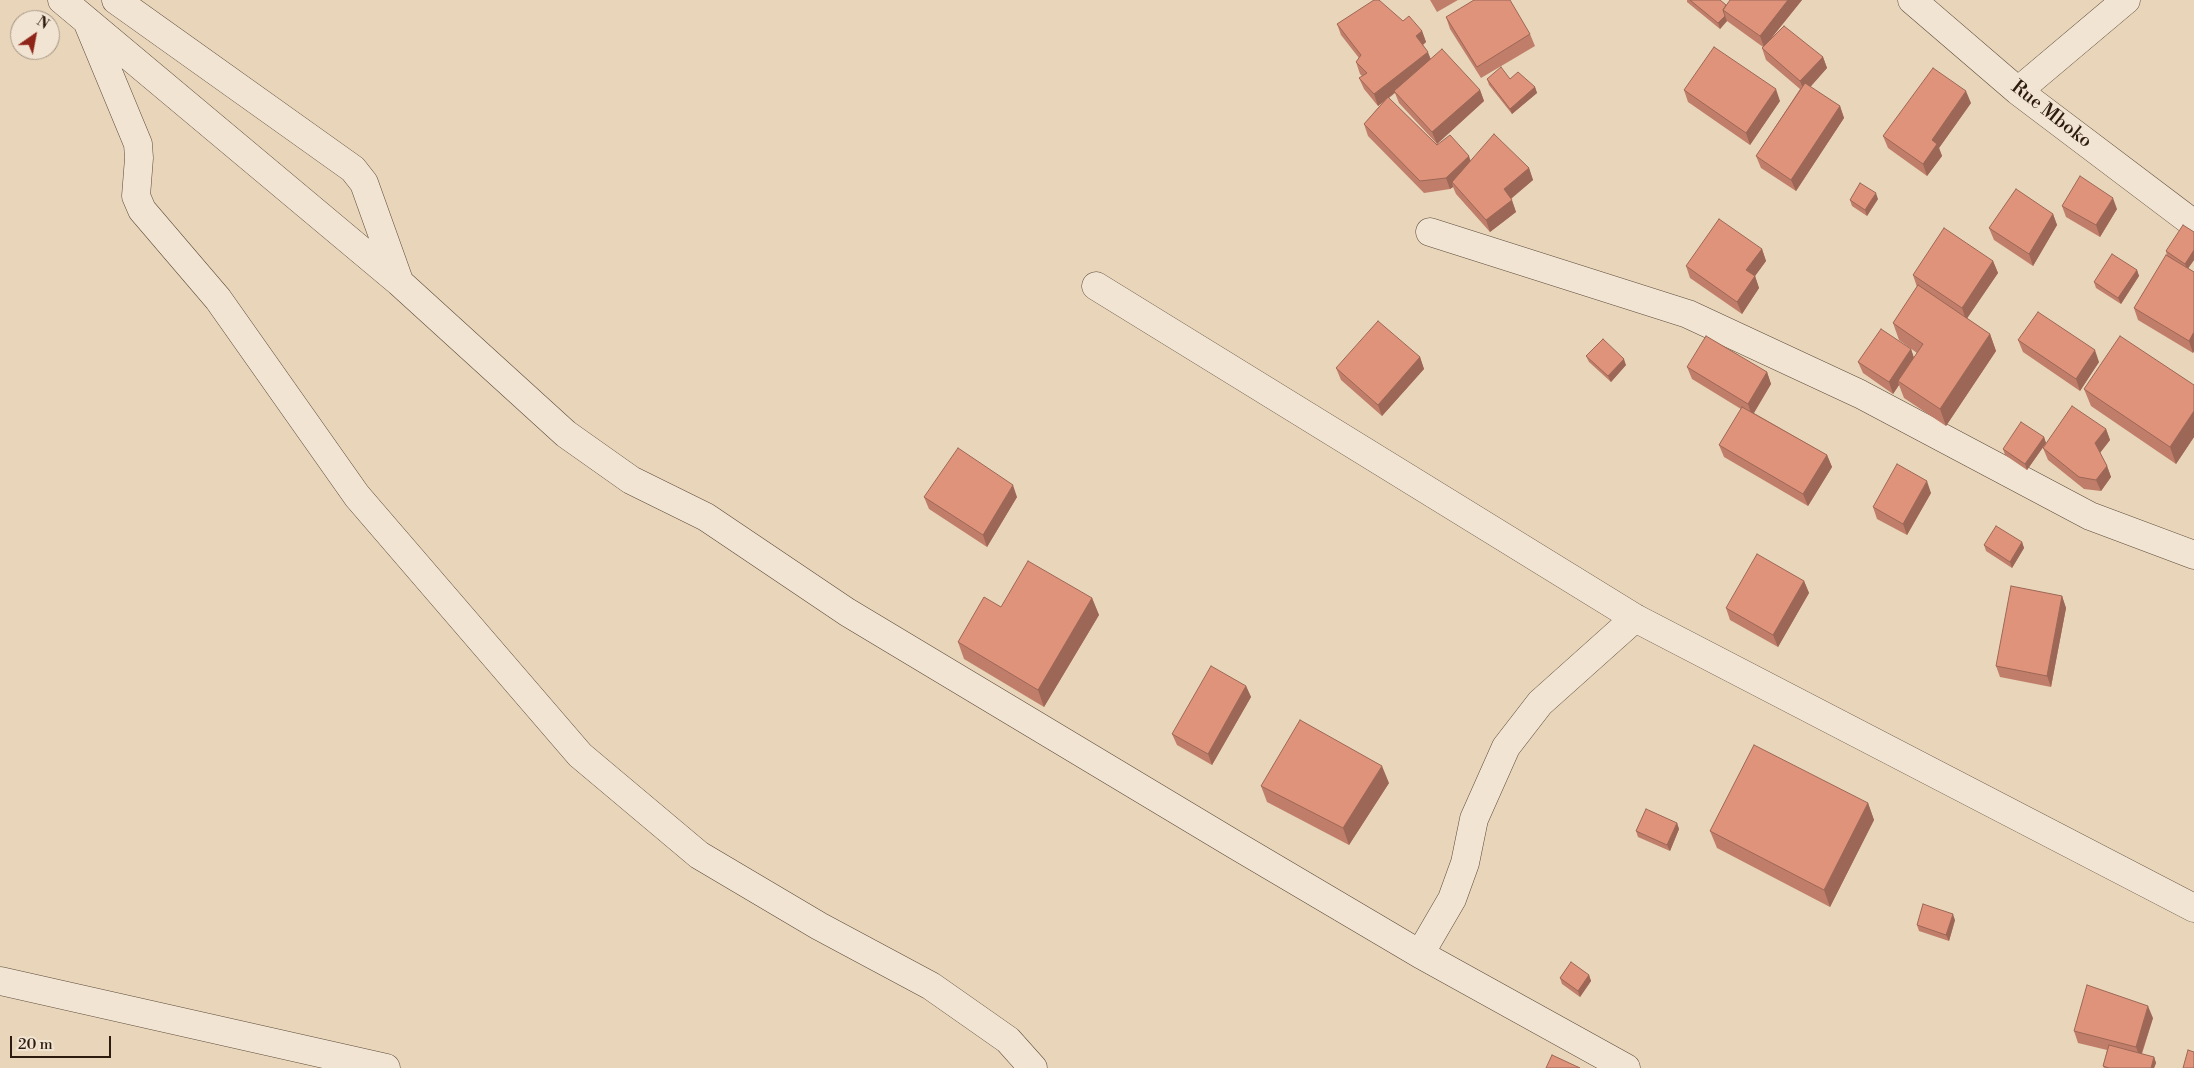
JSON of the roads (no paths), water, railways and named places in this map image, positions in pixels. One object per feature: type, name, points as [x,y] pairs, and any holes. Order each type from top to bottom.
[{"type":"street","points":[[62,0],[399,282],[566,434],[631,480],[706,517],[847,612],[1420,954],[1626,1068]]},
{"type":"street","points":[[116,0],[353,170],[364,183],[399,282]]},
{"type":"street","name":"Rue Mboko","points":[[1912,0],[2018,90],[2194,224]]},
{"type":"street","points":[[2018,90],[2126,0]]},
{"type":"street","points":[[85,18],[138,144],[139,158],[136,196],[142,210],[218,299],[357,496],[580,755],[699,855],[819,926],[931,986],[1008,1040],[1032,1068]]},
{"type":"street","points":[[1430,232],[1688,314],[1860,394],[2090,516],[2194,555]]},
{"type":"street","points":[[1096,286],[1635,618],[2194,908]]},
{"type":"street","points":[[1420,954],[1452,899],[1465,863],[1474,819],[1506,747],[1540,703],[1635,618]]},
{"type":"street","points":[[0,981],[386,1068]]}]
